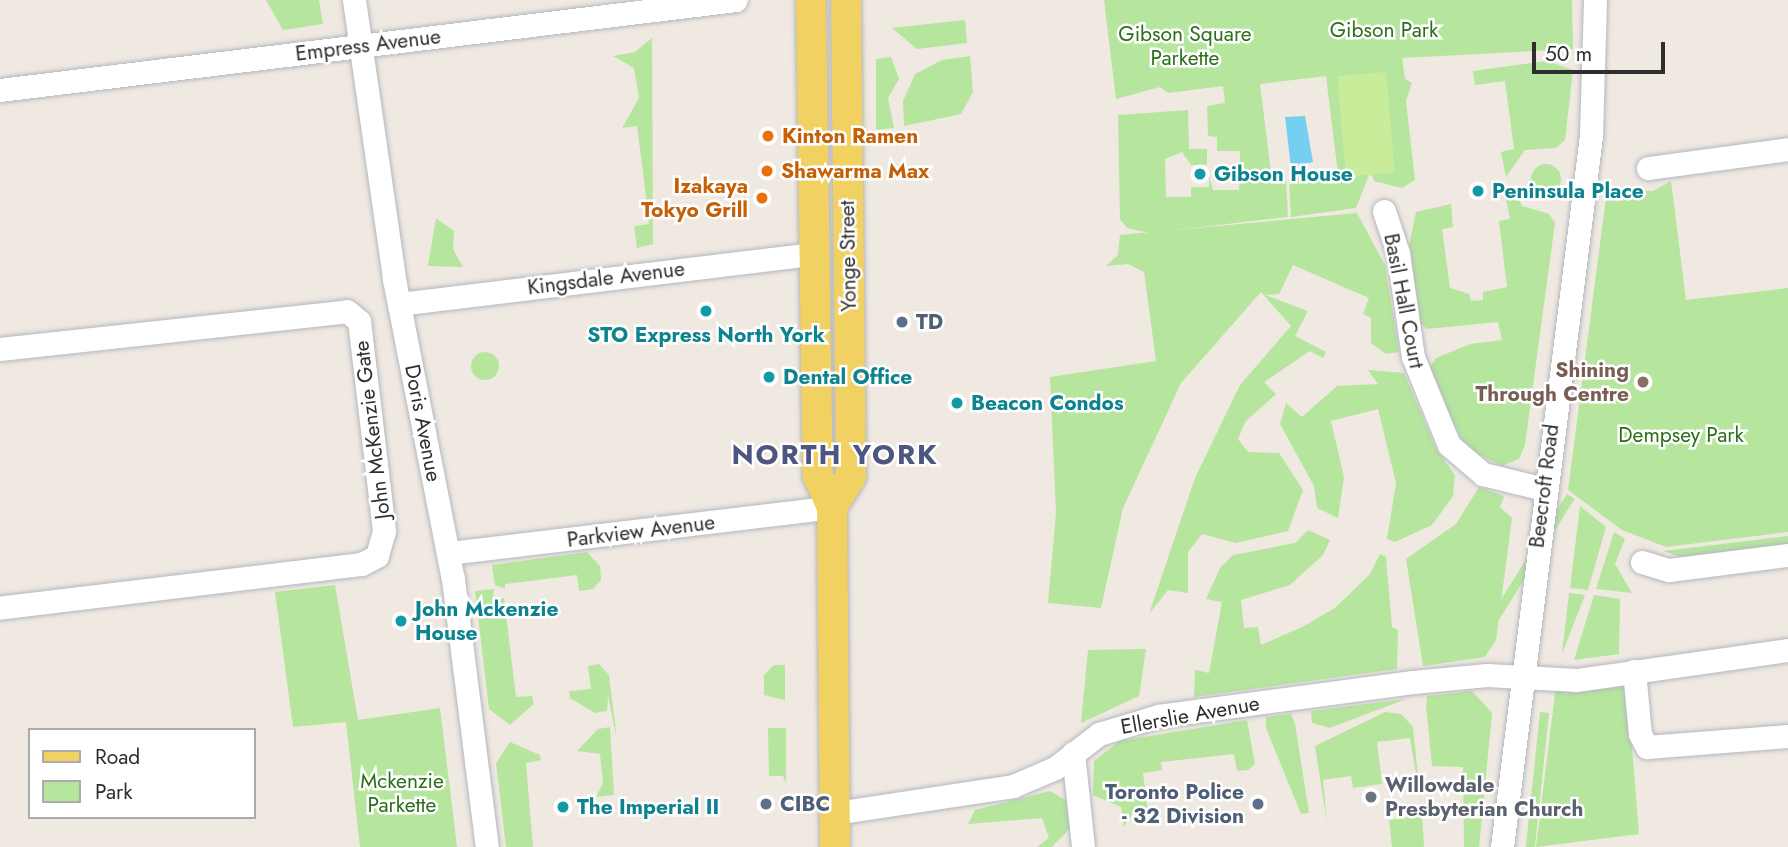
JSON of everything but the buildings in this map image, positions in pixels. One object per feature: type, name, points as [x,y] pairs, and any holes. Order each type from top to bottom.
[{"type":"main road","name":"Yonge Street","points":[[811,0],[812,254],[818,477],[832,507],[835,847]]},
{"type":"main road","name":"Yonge Street","points":[[832,507],[851,476],[846,0]]},
{"type":"street","name":"Doris Avenue","points":[[354,0],[399,304],[449,553],[487,847]]},
{"type":"street","name":"Empress Avenue","points":[[0,90],[736,0]]},
{"type":"street","name":"Beecroft Road","points":[[1502,847],[1544,489],[1591,135],[1595,0]]},
{"type":"street","points":[[1648,168],[1788,149]]},
{"type":"street","name":"Basil Hall Court","points":[[1384,211],[1398,253],[1413,357],[1449,445],[1483,474],[1544,489]]},
{"type":"street","name":"Kingsdale Avenue","points":[[399,304],[812,254]]},
{"type":"street","name":"John McKenzie Gate","points":[[0,349],[324,309],[347,311],[359,321],[384,531],[377,556],[355,565],[0,608]]},
{"type":"street","name":"Parkview Avenue","points":[[449,553],[832,507]]},
{"type":"street","points":[[1642,562],[1669,570],[1788,555]]},
{"type":"street","name":"Ellerslie Avenue","points":[[835,813],[1002,789],[1045,773],[1107,730],[1171,714],[1413,682],[1521,676],[1577,680],[1788,650]]},
{"type":"street","points":[[1634,671],[1640,734],[1647,747],[1788,736]]},
{"type":"street","points":[[1073,753],[1083,847]]},
{"type":"green space","points":[[266,0],[319,0],[323,24],[283,30]]},
{"type":"green space","points":[[1104,0],[1572,0],[1573,49],[1402,58],[1405,79],[1412,83],[1406,101],[1415,180],[1402,188],[1374,181],[1372,175],[1395,173],[1369,175],[1356,208],[1291,217],[1289,179],[1338,174],[1326,76],[1260,84],[1272,181],[1286,180],[1288,217],[1149,233],[1127,228],[1120,219],[1118,115],[1188,110],[1189,149],[1207,149],[1207,165],[1191,165],[1182,152],[1165,159],[1166,197],[1191,197],[1191,187],[1209,187],[1209,176],[1213,190],[1239,190],[1240,151],[1217,151],[1217,137],[1208,136],[1207,106],[1225,103],[1223,86],[1168,93],[1160,87],[1116,99]]},
{"type":"green space","points":[[965,20],[967,43],[917,49],[892,28]]},
{"type":"green space","points":[[652,38],[653,244],[637,248],[634,226],[649,224],[643,172],[637,126],[622,128],[639,98],[634,68],[613,56],[635,52]]},
{"type":"green space","points":[[970,56],[973,92],[961,114],[904,126],[903,101],[915,74],[942,60]]},
{"type":"green space","points":[[891,57],[899,79],[888,98],[894,128],[876,130],[876,59]]},
{"type":"green space","points":[[1547,61],[1573,70],[1565,140],[1556,148],[1525,150],[1506,177],[1501,152],[1514,149],[1505,81],[1475,85],[1473,71]]},
{"type":"green space","points":[[1386,72],[1395,173],[1346,177],[1337,76]]},
{"type":"green space","points":[[1546,164],[1557,168],[1561,179],[1557,190],[1546,194],[1535,190],[1531,179],[1535,168]]},
{"type":"green space","name":"Dempsey Park","points":[[1671,181],[1686,300],[1788,288],[1788,532],[1666,547],[1622,530],[1568,490],[1607,190],[1653,191]]},
{"type":"green space","points":[[1515,190],[1522,206],[1549,214],[1555,223],[1525,445],[1519,459],[1502,466],[1466,448],[1428,370],[1436,358],[1470,344],[1502,340],[1498,322],[1427,329],[1418,321],[1409,246],[1416,212],[1451,204],[1453,227],[1442,229],[1450,288],[1469,294],[1471,301],[1483,300],[1483,292],[1507,287],[1499,221],[1510,219],[1505,194]]},
{"type":"green space","points":[[1357,213],[1385,265],[1399,352],[1386,354],[1371,343],[1371,318],[1363,314],[1369,298],[1293,265],[1279,294],[1265,295],[1308,311],[1295,336],[1326,352],[1323,358],[1310,351],[1264,382],[1276,394],[1245,422],[1238,439],[1248,452],[1279,453],[1303,490],[1288,531],[1236,543],[1202,534],[1188,552],[1188,593],[1168,590],[1149,614],[1195,478],[1240,385],[1291,326],[1261,292],[1181,383],[1123,508],[1101,608],[1048,603],[1056,513],[1050,377],[1156,361],[1144,272],[1128,264],[1106,266],[1118,255],[1120,235]]},
{"type":"green space","points":[[436,218],[454,231],[453,249],[463,267],[428,266]]},
{"type":"green space","points":[[485,352],[495,356],[499,366],[495,376],[485,380],[475,376],[471,366],[475,356]]},
{"type":"green space","points":[[1368,370],[1404,373],[1436,449],[1455,475],[1453,496],[1432,525],[1395,542],[1387,539],[1396,483],[1378,409],[1331,421],[1344,477],[1338,518],[1317,508],[1314,486],[1280,424],[1286,403],[1302,417],[1337,386],[1378,384]]},
{"type":"green space","points":[[1479,487],[1504,496],[1500,507],[1512,518],[1496,640],[1485,657],[1423,666],[1406,559],[1456,524]]},
{"type":"green space","points":[[1567,494],[1575,499],[1491,633],[1483,628]]},
{"type":"green space","points":[[1580,506],[1606,527],[1588,590],[1570,588]]},
{"type":"green space","points":[[1308,530],[1330,540],[1323,555],[1290,585],[1241,600],[1244,628],[1258,627],[1261,645],[1302,627],[1335,608],[1370,574],[1380,554],[1386,557],[1392,627],[1398,630],[1397,669],[1194,697],[1195,670],[1209,673],[1222,602],[1206,599],[1220,568],[1233,555],[1295,543]]},
{"type":"green space","points":[[1614,532],[1625,539],[1615,564],[1632,593],[1596,589]]},
{"type":"green space","points":[[1788,536],[1788,544],[1681,557],[1663,551]]},
{"type":"green space","points":[[587,552],[600,566],[601,580],[593,589],[579,591],[577,575],[505,584],[505,589],[495,585],[492,565]]},
{"type":"green space","name":"Mckenzie Parkette","points":[[335,585],[358,720],[440,708],[457,847],[360,847],[346,722],[293,727],[275,592]]},
{"type":"green space","points":[[494,589],[493,599],[504,598],[516,697],[532,696],[534,704],[510,725],[489,709],[475,591]]},
{"type":"green space","points":[[1569,593],[1585,595],[1562,654]]},
{"type":"green space","points":[[1594,595],[1620,599],[1619,654],[1574,660]]},
{"type":"green space","points":[[1146,649],[1139,696],[1081,723],[1088,650]]},
{"type":"green space","points":[[599,664],[609,675],[617,740],[608,696],[607,711],[595,713],[570,698],[569,691],[591,689],[588,666]]},
{"type":"green space","points":[[774,665],[785,665],[785,700],[764,695],[764,675]]},
{"type":"green space","points":[[1627,683],[1639,834],[1536,847],[1556,686]]},
{"type":"green space","points":[[1472,691],[1492,713],[1479,847],[1464,847],[1463,767],[1432,766],[1426,705],[1427,696]]},
{"type":"green space","points":[[1406,699],[1330,728],[1312,723],[1311,711]]},
{"type":"green space","points":[[1385,712],[1401,714],[1413,727],[1421,805],[1410,738],[1377,742],[1382,784],[1353,788],[1351,776],[1323,780],[1327,823],[1315,746]]},
{"type":"green space","points":[[1540,712],[1549,713],[1535,847],[1526,847]]},
{"type":"green space","points":[[1291,714],[1295,724],[1309,813],[1301,814],[1266,728],[1266,717]]},
{"type":"green space","points":[[1247,720],[1255,764],[1248,770],[1237,771],[1234,754],[1161,762],[1162,770],[1143,773],[1148,811],[1128,818],[1124,828],[1121,807],[1093,795],[1094,761],[1120,741]]},
{"type":"green space","points":[[610,727],[614,795],[596,797],[603,783],[600,754],[577,751],[598,729]]},
{"type":"green space","points":[[768,728],[786,728],[786,783],[783,776],[769,776]]},
{"type":"green space","points":[[510,742],[540,755],[541,760],[526,763],[533,847],[506,847],[496,763]]},
{"type":"green space","points":[[1050,791],[1067,801],[1070,828],[1052,847],[1037,847],[1049,838],[1042,818],[968,824],[975,810]]},
{"type":"green space","points":[[1422,815],[1424,847],[1392,847],[1389,820]]},
{"type":"water","points":[[1305,116],[1313,162],[1291,167],[1285,117]]},
{"type":"place","name":"Kinton Ramen","points":[[768,136]]},
{"type":"place","name":"Shawarma Max","points":[[767,171]]},
{"type":"place","name":"Gibson House","points":[[1200,174]]},
{"type":"place","name":"Peninsula Place","points":[[1478,191]]},
{"type":"place","name":"Izakaya Tokyo Grill","points":[[762,198]]},
{"type":"place","name":"STO Express North York","points":[[706,311]]},
{"type":"place","name":"TD","points":[[902,322]]},
{"type":"place","name":"Dental Office","points":[[769,377]]},
{"type":"place","name":"Shining Through Centre","points":[[1643,382]]},
{"type":"place","name":"Beacon Condos","points":[[957,403]]},
{"type":"place","name":"John Mckenzie House","points":[[401,621]]},
{"type":"place","name":"Willowdale Presbyterian Church","points":[[1371,797]]},
{"type":"place","name":"CIBC","points":[[766,804]]},
{"type":"place","name":"Toronto Police - 32 Division","points":[[1258,804]]},
{"type":"place","name":"The Imperial II","points":[[563,807]]},
{"type":"district","name":"NORTH YORK","points":[[835,455]]},
{"type":"park label","name":"Gibson Park","points":[[1384,30]]},
{"type":"park label","name":"Gibson Square Parkette","points":[[1185,46]]}]
